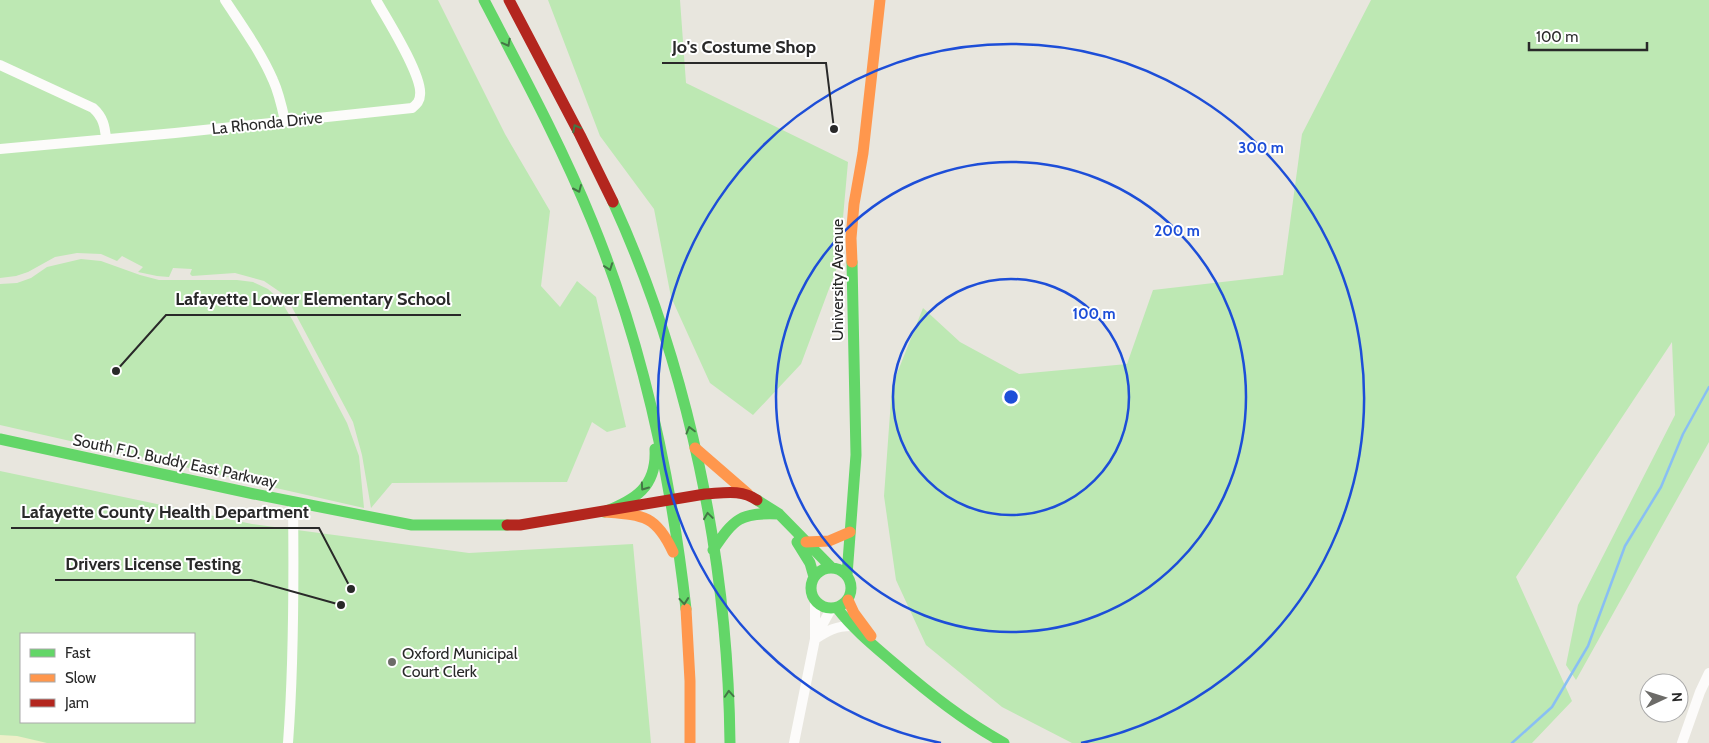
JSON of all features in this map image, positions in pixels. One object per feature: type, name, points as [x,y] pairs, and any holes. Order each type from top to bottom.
[{"type":"main road","points":[[484,0],[560,150],[592,221],[621,300],[640,360],[660,444],[671,501],[682,577],[690,672],[690,743]]},
{"type":"main road","points":[[509,0],[581,136],[620,219],[651,298],[676,376],[705,494],[723,618],[730,712],[730,743]]},
{"type":"main road","points":[[515,0],[535,49]]},
{"type":"main road","name":"University Avenue","points":[[847,575],[856,454],[851,238],[854,204],[863,154],[880,0]]},
{"type":"main road","points":[[604,512],[637,497],[654,471],[656,458],[651,406]]},
{"type":"main road","name":"South F.D. Buddy East Parkway","points":[[0,439],[293,502],[412,525],[520,525],[705,494],[736,492],[748,494]]},
{"type":"main road","points":[[695,448],[748,494],[779,514],[833,568]]},
{"type":"main road","points":[[604,512],[640,515],[656,524],[667,538],[682,577]]},
{"type":"main road","points":[[713,550],[727,528],[736,520],[758,512],[779,514]]},
{"type":"main road","points":[[791,528],[810,562],[814,576],[811,588],[815,600],[819,605],[834,608],[851,626],[880,649]]},
{"type":"main road","points":[[806,542],[836,540],[850,532]]},
{"type":"main road","name":"University Avenue","points":[[833,568],[850,532]]},
{"type":"main road","points":[[814,576],[825,568],[833,568],[847,575],[852,587],[848,600],[854,613],[880,649],[895,665],[949,709],[980,730],[1004,743]]},
{"type":"main road","points":[[834,608],[848,600]]},
{"type":"street","points":[[225,0],[265,63],[274,81],[285,121]]},
{"type":"street","name":"La Rhonda Drive","points":[[0,148],[412,108],[418,103],[420,95],[416,74],[376,0]]},
{"type":"street","points":[[0,65],[93,108],[100,114],[106,126],[106,139]]},
{"type":"street","points":[[288,743],[294,571],[293,502]]},
{"type":"street","points":[[794,743],[815,639],[815,600]]},
{"type":"street","points":[[815,639],[834,608]]},
{"type":"street","points":[[815,639],[840,626],[851,626]]},
{"type":"street","points":[[1682,743],[1700,692],[1709,673]]},
{"type":"shaded area","points":[[0,0],[438,0],[505,134],[550,211],[541,286],[560,307],[577,281],[596,297],[626,427],[607,432],[592,422],[567,482],[392,483],[371,508],[362,455],[353,422],[286,296],[264,281],[235,273],[192,276],[190,274],[192,269],[173,268],[169,277],[157,276],[138,272],[143,267],[122,256],[117,261],[101,254],[77,253],[55,257],[28,272],[16,276],[0,278]]},
{"type":"shaded area","points":[[548,0],[680,0],[686,83],[848,162],[839,262],[801,364],[753,415],[710,383],[671,297],[654,209],[600,136]]},
{"type":"shaded area","points":[[1371,0],[1709,0],[1709,442],[1576,680],[1566,665],[1578,605],[1675,415],[1672,342],[1516,577],[1572,701],[1532,743],[1072,743],[1002,707],[926,645],[896,580],[884,496],[892,386],[923,308],[960,342],[1019,374],[1127,364],[1153,290],[1283,275],[1302,134]]},
{"type":"shaded area","points":[[81,259],[101,261],[159,280],[237,280],[253,282],[268,289],[281,301],[293,321],[347,423],[359,456],[364,508],[0,425],[0,284],[17,283],[31,278],[47,267]]},
{"type":"shaded area","points":[[0,471],[252,524],[469,553],[633,544],[651,743],[0,743]]},
{"type":"sand","points":[[0,735],[17,736],[47,743],[0,743]]},
{"type":"waterway","points":[[1512,743],[1552,707],[1588,646],[1625,546],[1661,487],[1683,434],[1709,387]]},
{"type":"traffic: fast","points":[[484,0],[541,109],[580,193],[610,268],[626,315],[640,363],[663,460],[680,559],[686,609]]},
{"type":"traffic: fast","points":[[613,202],[640,265],[663,331],[683,398],[699,466],[712,535],[722,605],[728,674],[730,743]]},
{"type":"traffic: fast","points":[[847,575],[856,455],[852,262]]},
{"type":"traffic: fast","points":[[0,439],[254,494],[412,525],[507,525]]},
{"type":"traffic: fast","points":[[604,512],[634,497],[642,490],[652,473],[655,462],[655,449]]},
{"type":"traffic: fast","points":[[757,500],[779,514],[831,567]]},
{"type":"traffic: fast","points":[[713,550],[733,524],[739,520],[755,514],[779,514]]},
{"type":"traffic: fast","points":[[797,542],[810,563],[814,577]]},
{"type":"traffic: fast","points":[[835,568],[842,571],[848,577],[851,588],[850,596],[842,605],[835,608],[827,608],[820,605],[812,596],[811,584],[814,577],[823,569],[835,568]]},
{"type":"traffic: fast","points":[[837,608],[865,638],[921,686],[961,716],[1004,743]]},
{"type":"traffic: slow","points":[[852,262],[851,238],[854,204],[863,153],[880,0]]},
{"type":"traffic: slow","points":[[695,448],[748,494]]},
{"type":"traffic: slow","points":[[605,512],[629,514],[647,519],[661,531],[673,552]]},
{"type":"traffic: slow","points":[[806,542],[829,541],[850,532]]},
{"type":"traffic: slow","points":[[848,600],[854,613],[871,636]]},
{"type":"traffic: slow","points":[[686,609],[690,681],[690,743]]},
{"type":"traffic: jam","points":[[509,0],[613,202]]},
{"type":"traffic: jam","points":[[507,525],[520,525],[705,494],[739,493],[757,500]]},
{"type":"place","name":"Jo's Costume Shop","points":[[834,129]]},
{"type":"place","name":"Lafayette Lower Elementary School","points":[[116,371]]},
{"type":"place","name":"Lafayette County Health Department","points":[[351,589]]},
{"type":"place","name":"Drivers License Testing","points":[[341,605]]},
{"type":"place","name":"Oxford Municipal Court Clerk","points":[[392,662]]}]
